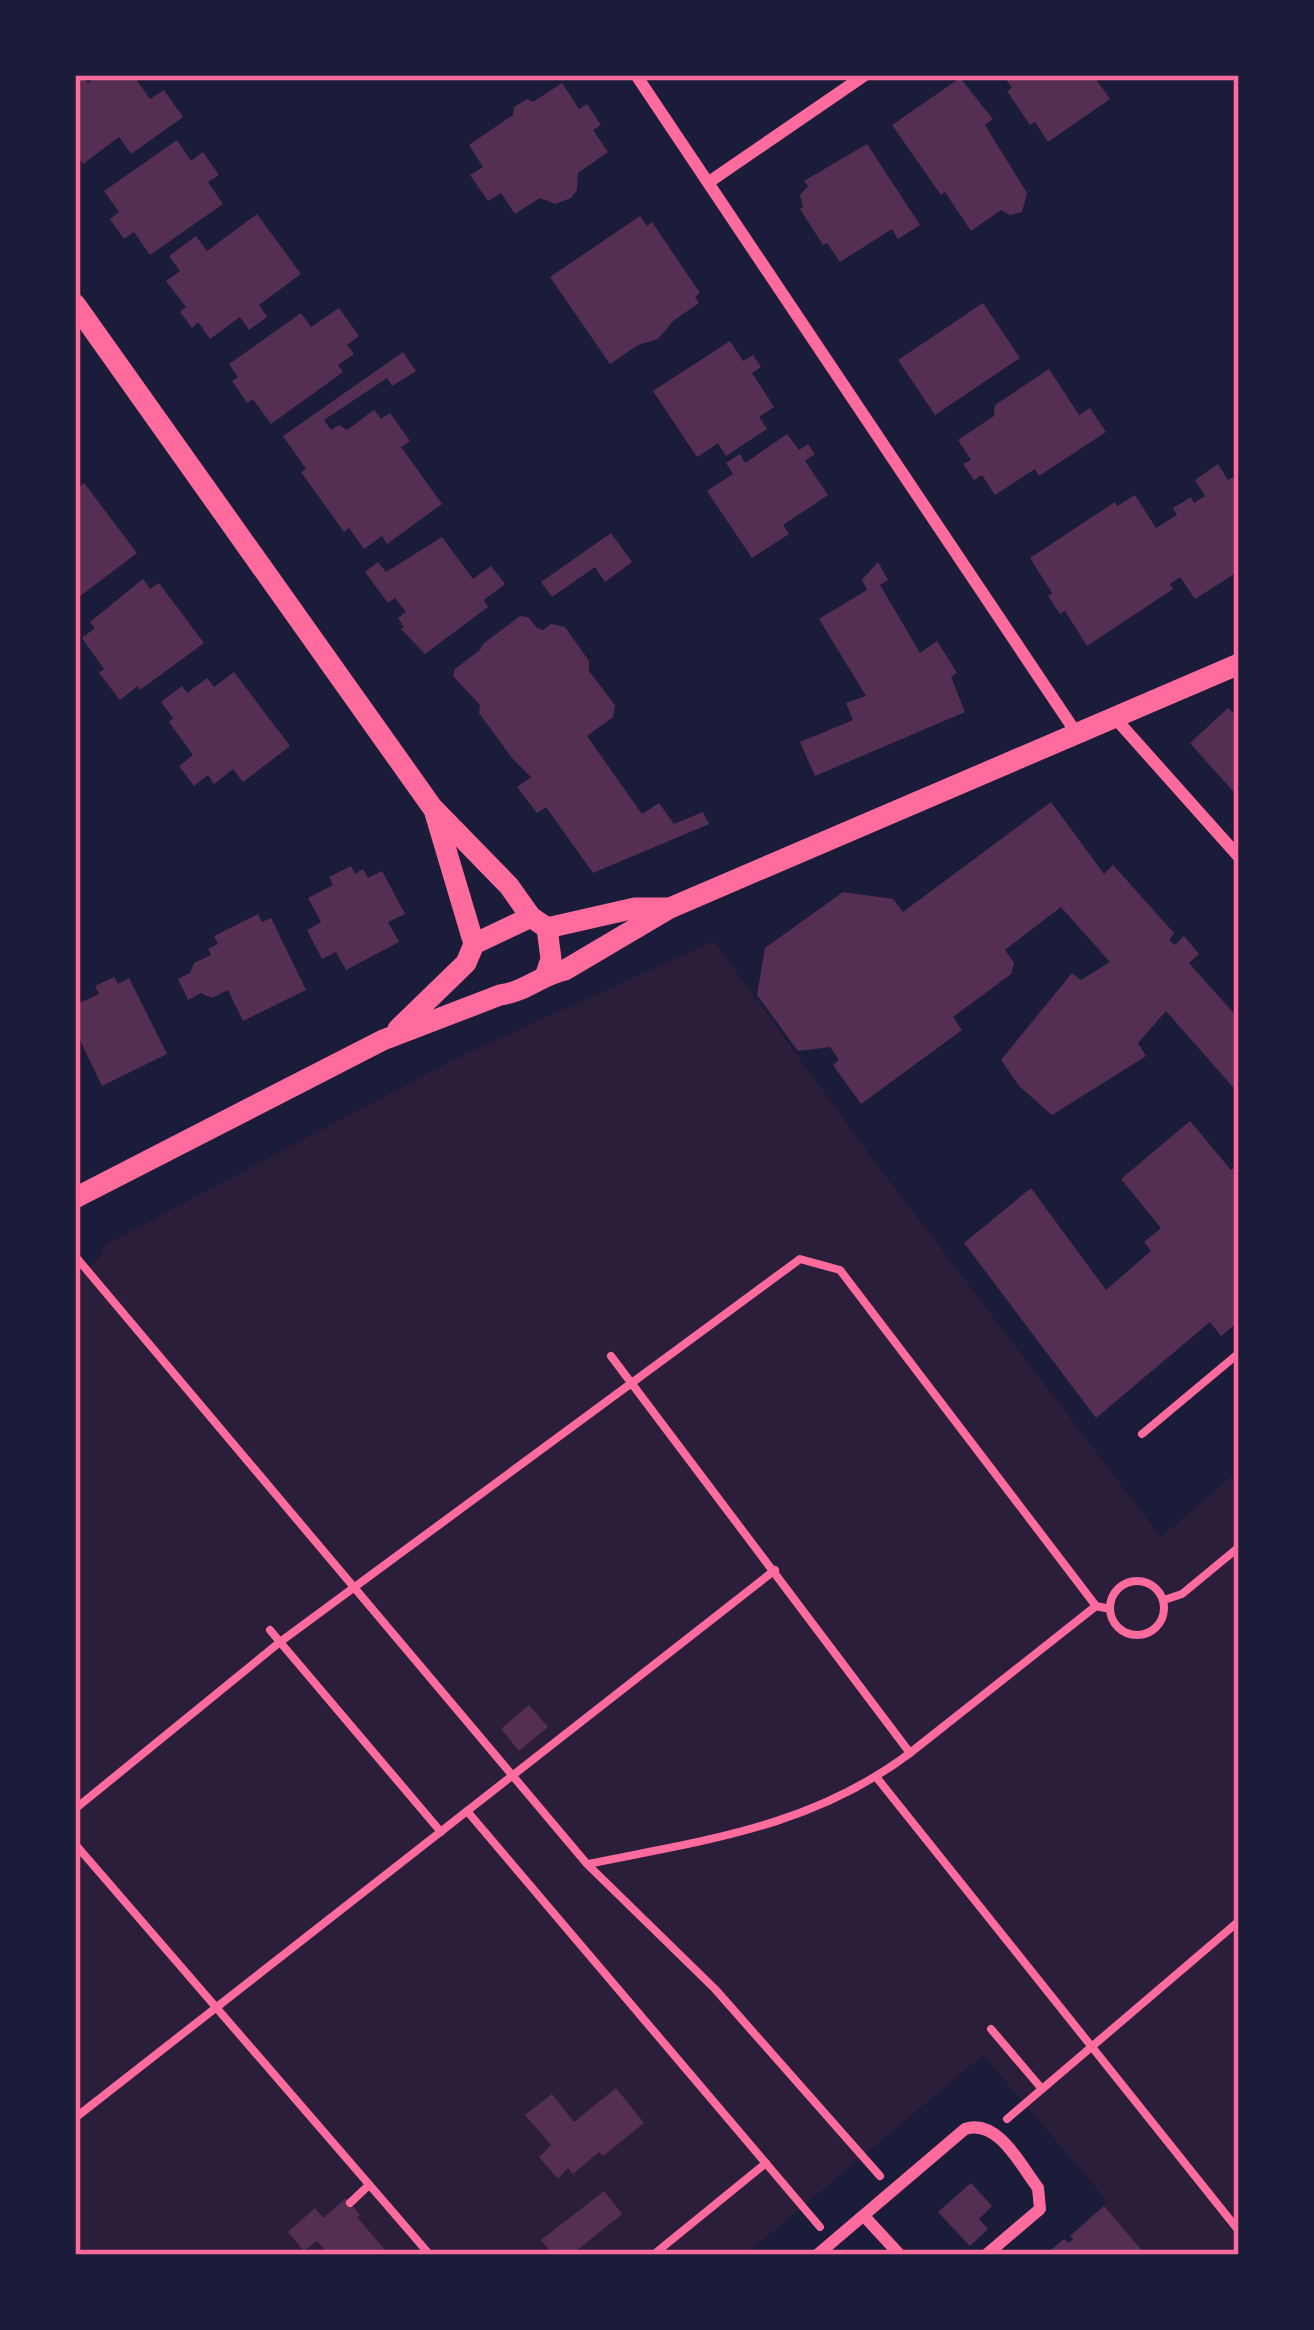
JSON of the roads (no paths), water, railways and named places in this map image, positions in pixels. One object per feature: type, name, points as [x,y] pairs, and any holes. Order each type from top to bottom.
[{"type":"street","points":[[637,75],[1077,734]]},
{"type":"street","points":[[709,182],[865,75]]},
{"type":"street","points":[[75,304],[432,807],[539,923],[551,959],[546,974]]},
{"type":"street","points":[[75,1198],[383,1040],[515,993],[546,974],[578,964],[670,908],[1239,664]]},
{"type":"street","points":[[1114,718],[1239,857]]},
{"type":"street","points":[[432,807],[470,954],[488,991],[500,995]]},
{"type":"street","points":[[383,1040],[431,1001],[470,954],[539,923],[635,908],[670,908]]},
{"type":"street","points":[[818,2255],[974,2126],[993,2131],[1039,2188],[1041,2200],[1033,2217],[986,2255]]},
{"type":"street","points":[[864,2216],[900,2255]]}]
